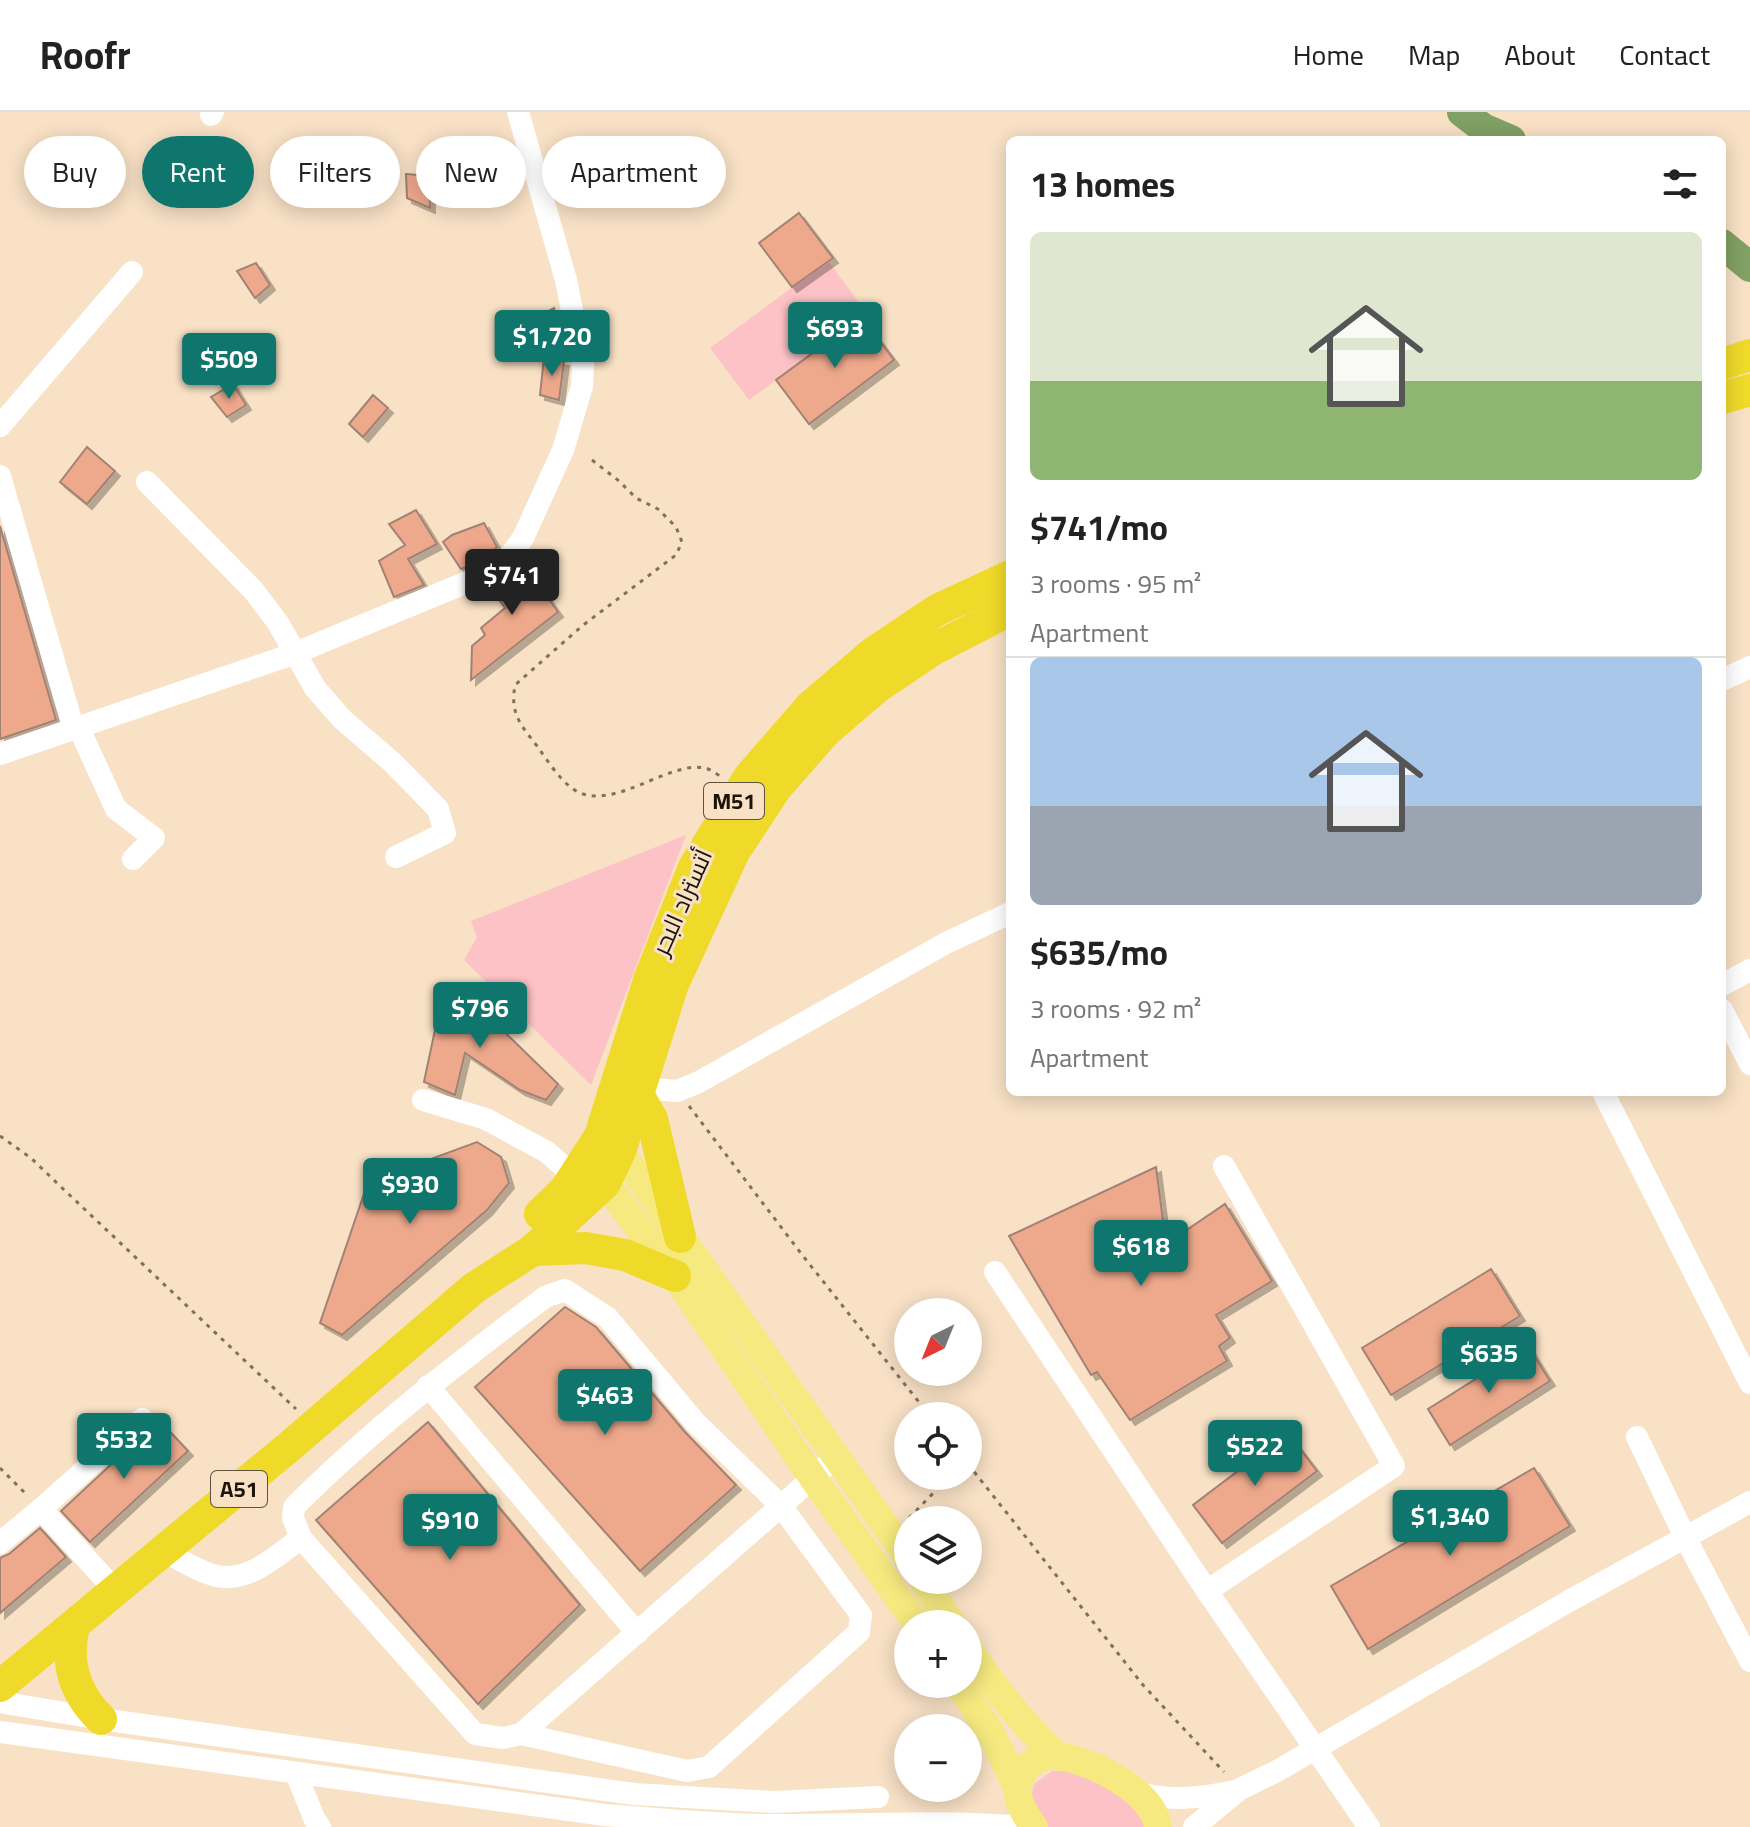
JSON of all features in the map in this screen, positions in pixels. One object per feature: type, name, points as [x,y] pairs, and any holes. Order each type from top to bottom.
[{"type":"highway","points":[[1726,397],[1750,390]]},
{"type":"highway","name":"أتستراد البحر","points":[[610,1144],[649,980],[694,867],[749,777],[810,707],[873,653],[937,610],[1006,578]]},
{"type":"highway","name":"أتستراد البحر","points":[[610,1144],[640,1092],[673,984],[705,911],[734,852],[776,788],[826,731],[876,688],[934,649],[1006,612]]},
{"type":"highway","points":[[640,1092],[652,1119],[680,1237]]},
{"type":"highway","name":"A51","points":[[0,1686],[314,1426],[474,1288],[533,1250],[610,1144]]},
{"type":"highway","name":"A51","points":[[474,1288],[518,1236],[566,1189],[588,1175]]},
{"type":"highway","points":[[533,1250],[586,1248],[625,1255],[675,1276]]},
{"type":"highway","points":[[74,1626],[69,1655],[71,1669],[81,1697],[101,1719]]},
{"type":"main road","points":[[610,1144],[894,1537]]},
{"type":"main road","points":[[588,1175],[675,1276],[907,1610]]},
{"type":"main road","points":[[982,1669],[1029,1730],[1056,1755],[1105,1772],[1136,1792],[1154,1812],[1158,1827]]},
{"type":"main road","points":[[968,1698],[991,1733],[1018,1789],[1022,1807],[1034,1827]]},
{"type":"main road","points":[[1018,1789],[1022,1774],[1033,1762],[1056,1755]]},
{"type":"street","points":[[0,754],[293,654],[496,568],[509,557],[523,538],[563,450],[582,386],[583,366],[566,280],[518,112]]},
{"type":"street","points":[[0,426],[132,272]]},
{"type":"street","points":[[0,476],[76,727],[116,809],[154,838],[133,859]]},
{"type":"street","points":[[147,482],[254,591],[278,623],[315,688],[342,719],[393,763],[438,809],[445,833],[396,857]]},
{"type":"street","points":[[1726,678],[1750,667]]},
{"type":"street","points":[[640,1092],[677,1091],[697,1083],[946,943],[1006,915]]},
{"type":"street","points":[[1726,983],[1750,970]]},
{"type":"street","points":[[1726,1018],[1750,1064]]},
{"type":"street","points":[[1605,1096],[1750,1383]]},
{"type":"street","points":[[423,1100],[486,1119],[588,1175]]},
{"type":"street","points":[[1207,1591],[1394,1466],[1224,1166]]},
{"type":"street","points":[[995,1272],[1207,1591],[1369,1827]]},
{"type":"street","points":[[565,1290],[608,1318],[695,1422],[781,1506],[861,1615],[859,1632],[709,1767],[687,1771],[521,1734],[503,1738],[475,1734],[301,1538],[293,1518],[294,1507],[343,1458],[428,1386],[545,1297],[565,1290]]},
{"type":"street","points":[[428,1386],[637,1633]]},
{"type":"street","points":[[0,1543],[142,1419]]},
{"type":"street","points":[[1637,1437],[1750,1661]]},
{"type":"street","points":[[521,1734],[837,1456]]},
{"type":"street","points":[[1194,1827],[1240,1789],[1569,1601],[1750,1502]]},
{"type":"street","points":[[41,1509],[116,1591]]},
{"type":"street","points":[[164,1551],[211,1575],[233,1578],[261,1567],[301,1538]]},
{"type":"street","points":[[0,1702],[634,1794],[774,1802],[878,1797]]},
{"type":"street","points":[[0,1732],[605,1815],[765,1825],[980,1824],[1024,1827]]},
{"type":"street","points":[[296,1773],[320,1827]]},
{"type":"street","points":[[1136,1792],[1166,1799],[1183,1799],[1240,1789]]},
{"type":"path","points":[[592,460],[636,498],[658,509],[676,527],[682,542],[676,555],[582,626],[515,685],[515,715],[552,766],[574,789],[588,795],[603,796],[685,769],[704,768],[740,792]]},
{"type":"path","points":[[677,1091],[919,1402]]},
{"type":"path","points":[[0,1136],[31,1158],[314,1426]]},
{"type":"path","points":[[0,1468],[41,1509]]},
{"type":"path","points":[[982,1482],[1143,1685],[1240,1789]]},
{"type":"shaded area","points":[[828,261],[867,313],[749,400],[710,348]]},
{"type":"shaded area","points":[[686,835],[591,1085],[464,960],[477,937],[471,921]]},
{"type":"shaded area","points":[[1052,1771],[1067,1771],[1107,1781],[1142,1808],[1148,1827],[1048,1827],[1029,1808],[1034,1784]]},
{"type":"building","points":[[406,174],[416,175],[416,202],[407,198]]},
{"type":"building","points":[[799,213],[833,258],[792,287],[759,243]]},
{"type":"building","points":[[256,263],[270,285],[255,298],[237,271]]},
{"type":"building","points":[[554,308],[563,339],[547,345],[534,319]]},
{"type":"building","points":[[862,317],[894,360],[809,424],[776,380]]},
{"type":"building","points":[[544,358],[564,361],[559,400],[540,395]]},
{"type":"building","points":[[233,384],[246,405],[227,417],[211,397]]},
{"type":"building","points":[[373,395],[388,408],[363,437],[349,424]]},
{"type":"building","points":[[87,447],[115,471],[87,504],[60,482]]},
{"type":"building","points":[[416,510],[437,544],[408,559],[424,585],[394,597],[379,561],[405,545],[389,524]]},
{"type":"building","points":[[484,523],[497,547],[475,564],[461,569],[443,542],[452,535]]},
{"type":"building","points":[[0,526],[56,720],[0,739]]},
{"type":"building","points":[[523,562],[558,612],[471,680],[472,646],[485,635],[481,628],[505,608],[490,587]]},
{"type":"building","points":[[458,987],[558,1084],[546,1100],[520,1090],[465,1053],[455,1095],[424,1082],[440,1006]]},
{"type":"building","points":[[477,1142],[501,1157],[509,1183],[487,1210],[342,1335],[320,1323],[368,1182]]},
{"type":"building","points":[[1156,1167],[1166,1244],[1225,1204],[1272,1281],[1216,1315],[1230,1338],[1219,1346],[1227,1361],[1130,1420],[1097,1372],[1091,1375],[1009,1236]]},
{"type":"building","points":[[1491,1269],[1520,1316],[1391,1395],[1362,1348]]},
{"type":"building","points":[[565,1307],[596,1327],[684,1431],[736,1485],[640,1571],[475,1387]]},
{"type":"building","points":[[1528,1346],[1550,1381],[1450,1445],[1428,1409]]},
{"type":"building","points":[[159,1420],[188,1451],[90,1542],[61,1511]]},
{"type":"building","points":[[428,1422],[580,1605],[478,1704],[316,1520]]},
{"type":"building","points":[[1288,1433],[1317,1471],[1222,1543],[1193,1505]]},
{"type":"building","points":[[1534,1468],[1570,1526],[1368,1649],[1331,1586]]},
{"type":"building","points":[[40,1528],[66,1557],[0,1613],[0,1558]]},
{"type":"waterway","points":[[1462,112],[1483,128],[1502,136]]},
{"type":"waterway","points":[[1726,247],[1750,267]]}]
